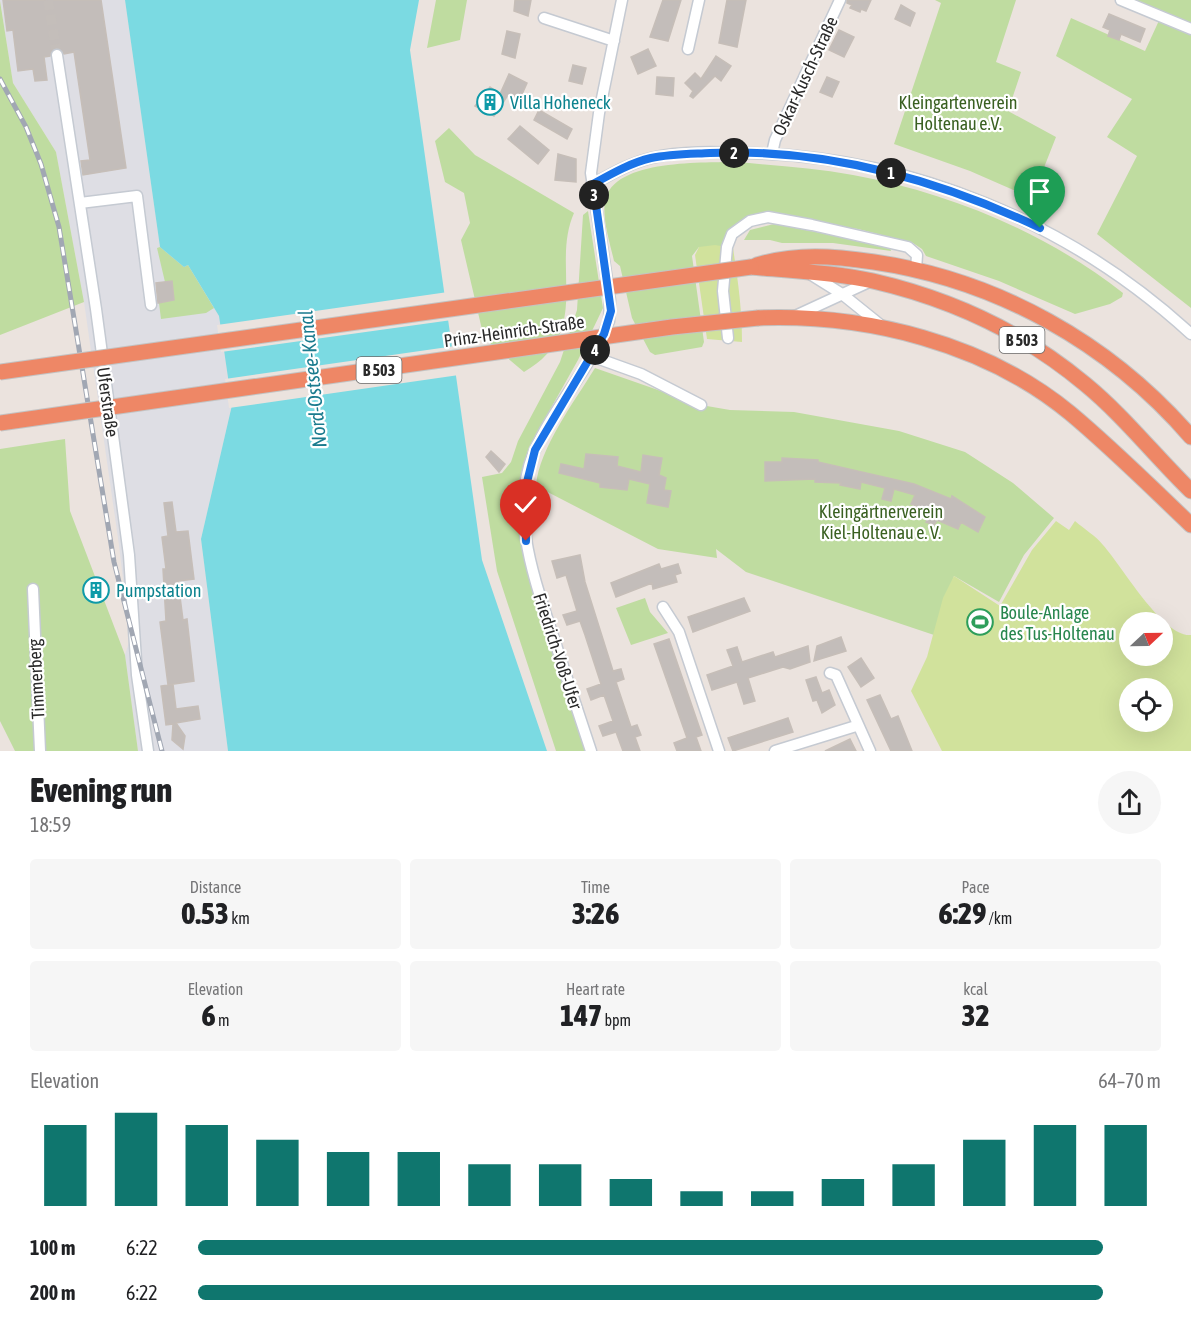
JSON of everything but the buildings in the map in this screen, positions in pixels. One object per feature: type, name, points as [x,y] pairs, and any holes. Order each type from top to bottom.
[{"type":"highway","name":"B 503","points":[[751,267],[783,257],[849,259],[916,270],[979,288],[1074,336],[1119,367],[1191,437]]},
{"type":"highway","name":"B 503","points":[[751,267],[872,281],[931,296],[966,310],[1040,351],[1109,405],[1191,491]]},
{"type":"highway","name":"Prinz-Heinrich-Straße","points":[[0,372],[751,267]]},
{"type":"highway","name":"Prinz-Heinrich-Straße","points":[[0,423],[672,327],[758,318],[793,317],[840,320],[883,327],[949,347],[1006,372],[1069,412],[1135,473]]},
{"type":"highway","name":"B 503","points":[[1135,473],[1191,525]]},
{"type":"highway","points":[[1135,473],[1160,509],[1191,538]]},
{"type":"street","name":"Friedrich-Voß-Ufer","points":[[591,751],[537,584],[526,541],[523,512],[527,474],[535,450],[604,334],[611,311],[591,161],[622,0]]},
{"type":"street","points":[[688,49],[699,0]]},
{"type":"street","name":"Oskar-Kusch-Straße","points":[[772,153],[775,140],[840,0]]},
{"type":"street","points":[[1121,0],[1191,28]]},
{"type":"street","points":[[544,18],[614,41]]},
{"type":"street","name":"Uferstraße","points":[[57,55],[100,339],[129,555],[135,645],[148,751]]},
{"type":"street","name":"Oskar-Kusch-Straße","points":[[593,187],[651,158],[725,152],[772,153],[832,160],[896,173],[948,188],[1040,228],[1127,281],[1191,334]]},
{"type":"street","points":[[80,203],[137,196],[151,305]]},
{"type":"street","points":[[728,338],[723,291],[727,248],[732,234],[750,221],[768,217],[908,248],[917,255],[916,270]]},
{"type":"street","points":[[807,272],[842,294],[883,327]]},
{"type":"street","points":[[793,317],[872,281]]},
{"type":"street","points":[[591,356],[641,374],[701,405]]},
{"type":"street","name":"Timmerberg","points":[[33,589],[40,751]]},
{"type":"street","points":[[663,607],[679,632],[719,751]]},
{"type":"street","points":[[830,673],[836,675],[856,726],[870,751]]},
{"type":"street","points":[[775,751],[856,726]]},
{"type":"shaded area","points":[[0,0],[125,0],[160,247],[188,265],[219,316],[232,405],[201,539],[228,751],[138,751],[125,655],[130,639],[119,545],[84,302],[56,152],[13,83]]},
{"type":"green space","points":[[436,0],[467,0],[460,40],[427,48]]},
{"type":"green space","name":"Kleingartenverein Holtenau e.V.","points":[[935,0],[1016,0],[996,62],[1021,72],[1008,111],[1056,137],[1032,198],[970,171],[894,144],[941,3]]},
{"type":"green space","points":[[1133,0],[1191,0],[1191,308],[1097,234],[1137,156],[1107,137],[1132,99],[1056,56],[1071,18],[1145,51],[1162,14]]},
{"type":"green space","points":[[0,1],[13,83],[56,152],[84,302],[0,335]]},
{"type":"green space","points":[[449,128],[475,155],[574,213],[568,234],[566,255],[564,318],[558,338],[545,356],[524,372],[484,338],[461,240],[470,223],[464,193],[445,182],[435,141]]},
{"type":"green space","points":[[739,162],[853,175],[925,192],[960,204],[995,218],[1062,251],[1123,293],[1122,297],[1110,304],[1075,314],[999,281],[926,256],[922,249],[913,243],[858,229],[760,215],[722,247],[699,247],[692,256],[704,342],[702,347],[655,355],[650,352],[632,318],[620,266],[614,261],[605,215],[605,201],[612,187],[625,177],[642,170],[685,163]]},
{"type":"green space","points":[[588,211],[603,308],[578,360],[529,447],[521,475],[518,510],[521,540],[532,585],[585,751],[556,751],[497,571],[482,477],[502,473],[511,462],[518,441],[560,362],[577,310],[583,215]]},
{"type":"green space","points":[[774,224],[874,243],[890,248],[891,251],[833,243],[744,240],[750,230]]},
{"type":"green space","points":[[715,245],[733,248],[742,342],[707,339],[695,255],[699,247]]},
{"type":"green space","points":[[160,247],[184,267],[188,265],[214,308],[206,313],[161,319],[159,303],[174,300],[172,281],[165,282],[157,248]]},
{"type":"green space","name":"Kleingärtnerverein Kiel-Holtenau e. V.","points":[[595,368],[701,405],[730,410],[794,412],[899,431],[965,452],[1013,483],[1054,518],[1024,555],[999,602],[954,576],[934,635],[746,572],[716,549],[717,558],[658,549],[536,486],[544,456],[551,441]]},
{"type":"green space","points":[[65,439],[70,511],[125,655],[138,751],[15,751],[0,721],[0,449]]},
{"type":"green space","points":[[1056,521],[1069,530],[1075,521],[1100,542],[1155,612],[1119,612],[1119,666],[1173,666],[1173,628],[1180,633],[1191,635],[1191,751],[942,751],[911,691],[927,657],[943,598],[954,576],[1000,606],[1032,550]]},
{"type":"green space","points":[[645,598],[650,612],[668,633],[631,645],[616,608]]},
{"type":"water","name":"Nord-Ostsee-Kanal","points":[[125,0],[419,0],[410,50],[482,560],[547,751],[228,751],[201,539],[232,405],[219,316],[188,265],[184,267],[160,247]]},
{"type":"pier","points":[[448,292],[452,320],[221,352],[217,325]]},
{"type":"pier","points":[[455,346],[459,375],[229,408],[225,379]]},
{"type":"tunnel","points":[[48,0],[57,55]]},
{"type":"railway","points":[[0,79],[26,127],[41,164],[59,227],[114,562],[162,751]]},
{"type":"place","name":"Villa Hoheneck","points":[[490,102]]},
{"type":"place","name":"Pumpstation","points":[[96,590]]},
{"type":"place","name":"Boule-Anlage des Tus-Holtenau","points":[[980,622]]},
{"type":"route","points":[[526,541],[523,512],[525,490],[527,474],[535,450],[604,334],[611,311],[593,184],[651,158],[725,152],[772,153],[832,160],[896,173],[948,188],[1040,228]]}]
